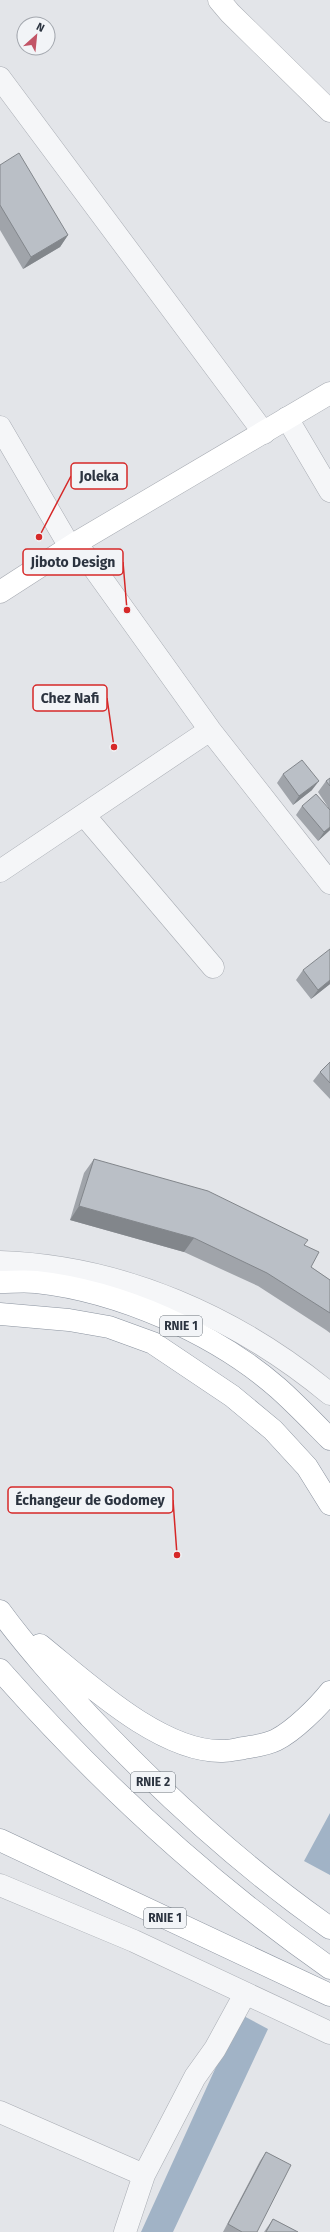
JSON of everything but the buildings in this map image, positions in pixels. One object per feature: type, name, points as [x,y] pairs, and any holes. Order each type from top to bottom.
[{"type":"main road","points":[[219,0],[230,13],[330,111]]},
{"type":"main road","points":[[0,592],[73,545],[330,393]]},
{"type":"main road","name":"RNIE 1","points":[[0,1282],[36,1282],[82,1291],[138,1306],[185,1328],[235,1356],[278,1388],[330,1439]]},
{"type":"main road","points":[[0,1314],[69,1320],[109,1328],[153,1344],[232,1396],[273,1430],[307,1467],[330,1504]]},
{"type":"main road","points":[[2,1613],[99,1695],[132,1717],[186,1744],[223,1751],[258,1746],[277,1740],[304,1719],[330,1692]]},
{"type":"main road","name":"RNIE 2","points":[[2,1613],[59,1683],[138,1768],[259,1874],[330,1928]]},
{"type":"main road","name":"RNIE 2","points":[[0,1670],[41,1717],[122,1798],[207,1871],[296,1944],[330,1968]]},
{"type":"main road","name":"RNIE 1","points":[[0,1840],[330,1995]]},
{"type":"street","points":[[0,78],[264,433]]},
{"type":"street","points":[[287,418],[330,491]]},
{"type":"street","points":[[0,426],[73,545],[210,730],[330,883]]},
{"type":"street","points":[[0,872],[210,730]]},
{"type":"street","points":[[84,815],[213,967]]},
{"type":"street","points":[[0,1262],[29,1263],[104,1276],[199,1310],[255,1339],[296,1366],[330,1394]]},
{"type":"street","points":[[0,1885],[134,1941],[330,2033]]},
{"type":"street","points":[[125,2232],[144,2175],[195,2077],[215,2049],[245,1994]]},
{"type":"street","points":[[0,2112],[144,2175]]},
{"type":"water","points":[[330,1813],[330,1875],[304,1861]]},
{"type":"water","points":[[240,2014],[268,2029],[173,2232],[141,2232]]},
{"type":"place","name":"Joleka","points":[[39,537]]},
{"type":"place","name":"Jiboto Design","points":[[127,610]]},
{"type":"place","name":"Chez Nafi","points":[[114,747]]},
{"type":"place","name":"Échangeur de Godomey","points":[[177,1555]]}]
